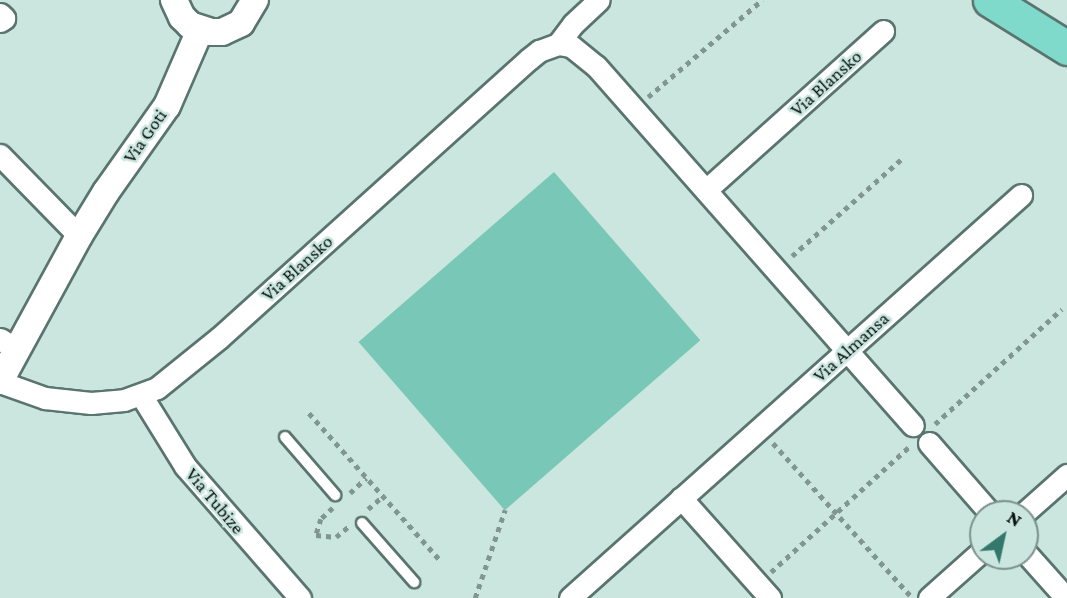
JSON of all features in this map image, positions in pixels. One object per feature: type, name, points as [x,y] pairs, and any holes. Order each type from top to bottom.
[{"type":"main road","points":[[990,0],[1067,48]]},
{"type":"street","points":[[174,0],[182,17],[201,30],[222,32],[232,29],[248,16],[255,0]]},
{"type":"street","name":"Via Blansko","points":[[0,382],[45,398],[72,402],[109,402],[141,396],[178,373],[539,51],[558,44],[573,24],[599,0]]},
{"type":"street","points":[[0,14],[4,18],[0,22]]},
{"type":"street","name":"Via Goti","points":[[0,382],[8,344],[117,175],[167,106],[201,30]]},
{"type":"street","name":"Via Blansko","points":[[706,190],[883,31]]},
{"type":"street","points":[[558,44],[571,46],[584,55],[635,109],[979,500]]},
{"type":"street","points":[[0,155],[79,236]]},
{"type":"street","name":"Via Almansa","points":[[569,598],[1021,195]]},
{"type":"street","name":"Via Tubize","points":[[141,396],[185,466],[300,598]]},
{"type":"street","points":[[1039,500],[1067,475]]},
{"type":"street","points":[[681,498],[764,591]]},
{"type":"street","points":[[929,598],[969,562]]},
{"type":"street","points":[[1039,568],[1066,598]]},
{"type":"lane","points":[[285,437],[335,495]]},
{"type":"lane","points":[[362,523],[414,582]]},
{"type":"path","points":[[635,109],[762,0]]},
{"type":"path","points":[[776,270],[904,157]]},
{"type":"path","points":[[764,591],[836,513],[1062,309]]},
{"type":"path","points":[[309,413],[441,561]]},
{"type":"path","points":[[759,429],[913,598]]},
{"type":"path","points":[[475,598],[505,510]]},
{"type":"green space","points":[[554,172],[700,340],[505,510],[359,342]]}]
